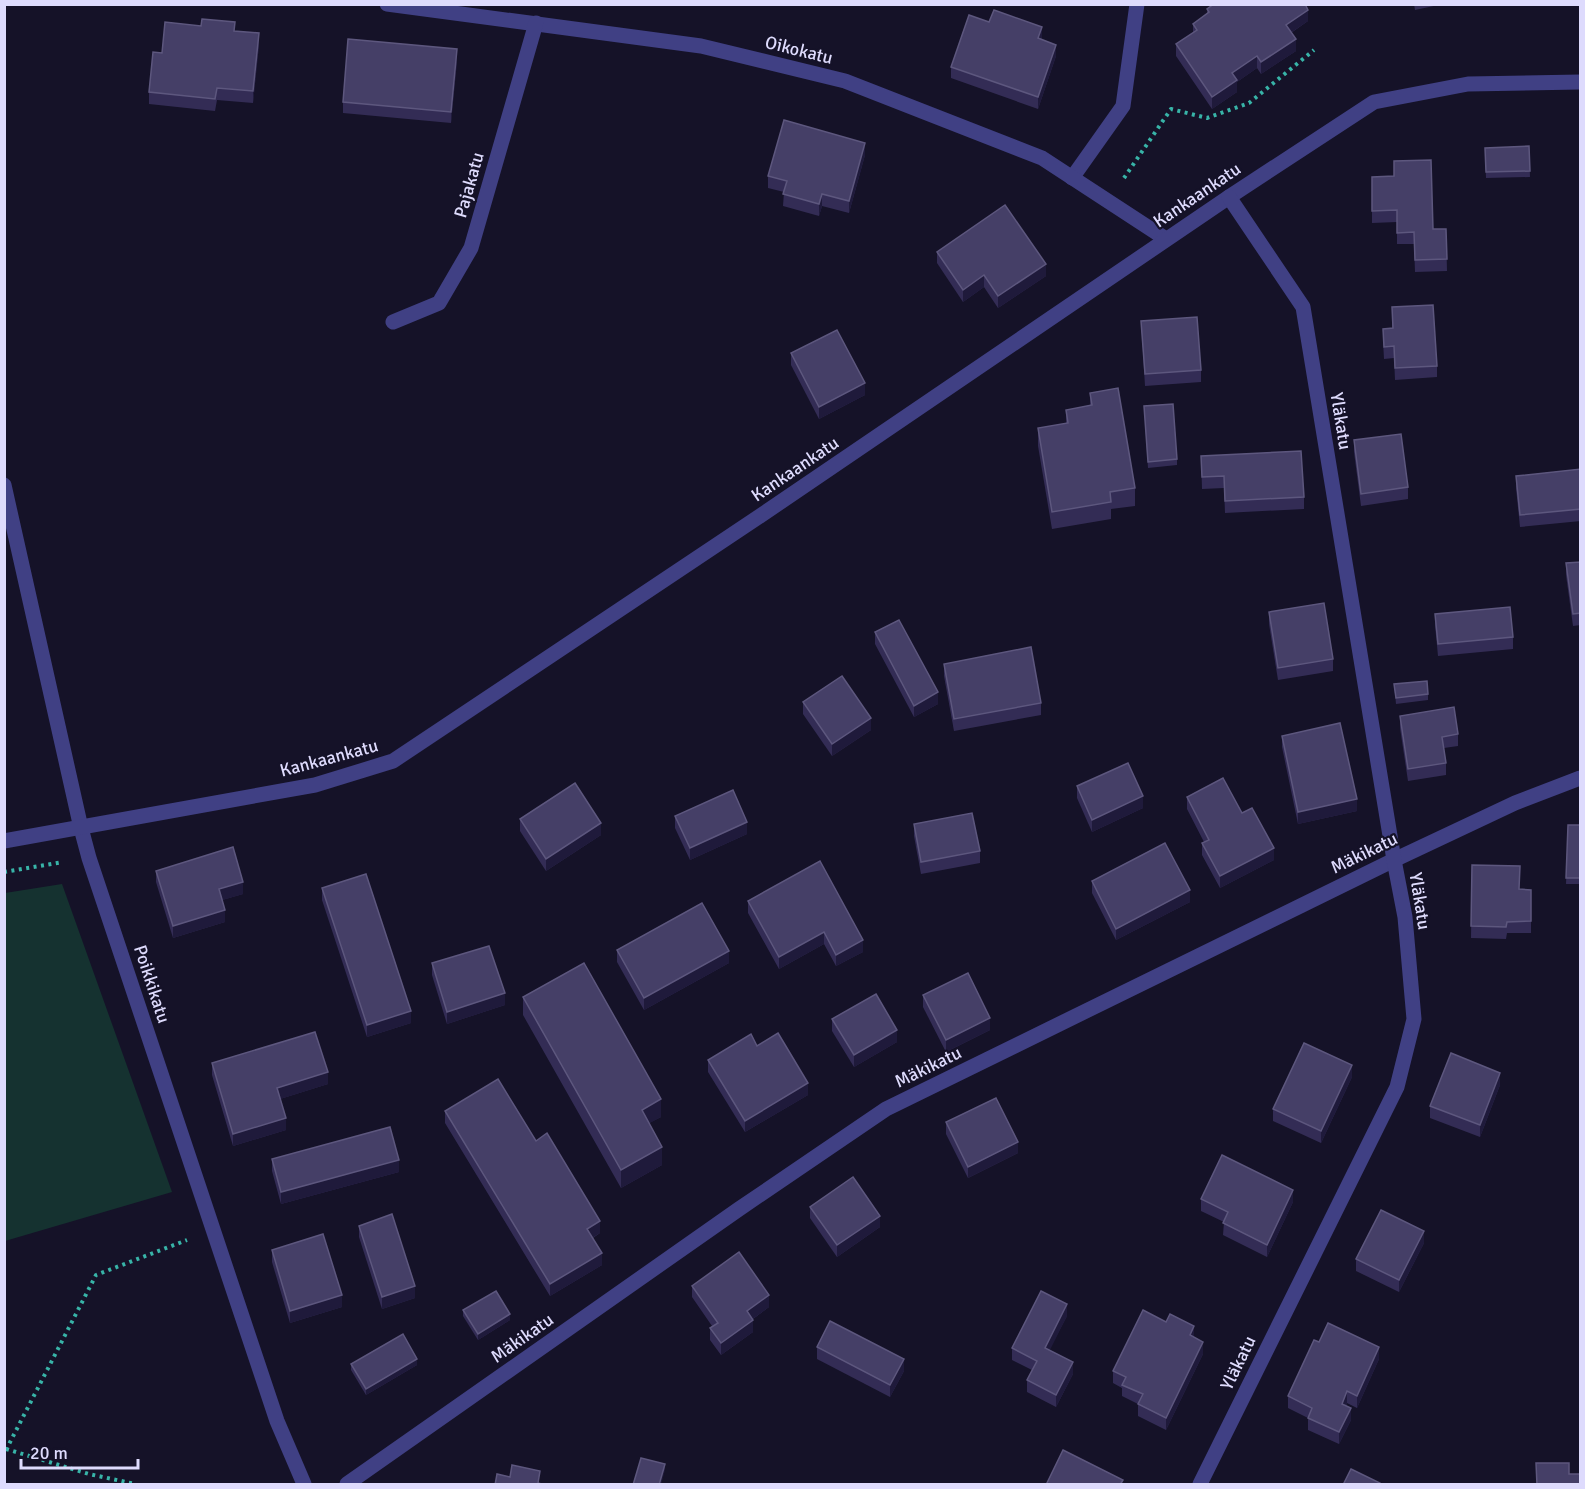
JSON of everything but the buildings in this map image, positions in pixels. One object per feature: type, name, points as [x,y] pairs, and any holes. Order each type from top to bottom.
[{"type":"street","name":"Oikokatu","points":[[387,4],[701,46],[845,81],[1042,158],[1166,239]]},
{"type":"street","points":[[1072,178],[1123,106],[1137,4]]},
{"type":"street","name":"Pajakatu","points":[[393,322],[439,303],[471,248],[536,23]]},
{"type":"street","name":"Kankaankatu","points":[[4,841],[315,785],[393,761],[760,516],[1166,239],[1374,102],[1468,84],[1581,82]]},
{"type":"street","name":"Yläkatu","points":[[1200,1485],[1397,1087],[1414,1019],[1405,917],[1303,307],[1229,197]]},
{"type":"street","name":"Poikkikatu","points":[[4,485],[89,858],[277,1421],[304,1485]]},
{"type":"street","name":"Mäkikatu","points":[[347,1485],[886,1109],[1394,860],[1515,804],[1581,778]]},
{"type":"path","points":[[1108,201],[1171,109],[1207,118],[1249,104],[1314,50]]},
{"type":"path","points":[[4,872],[89,858]]},
{"type":"path","points":[[135,1485],[5,1449],[96,1275],[213,1230]]},
{"type":"green space","points":[[62,884],[172,1192],[5,1241],[5,893]]}]
